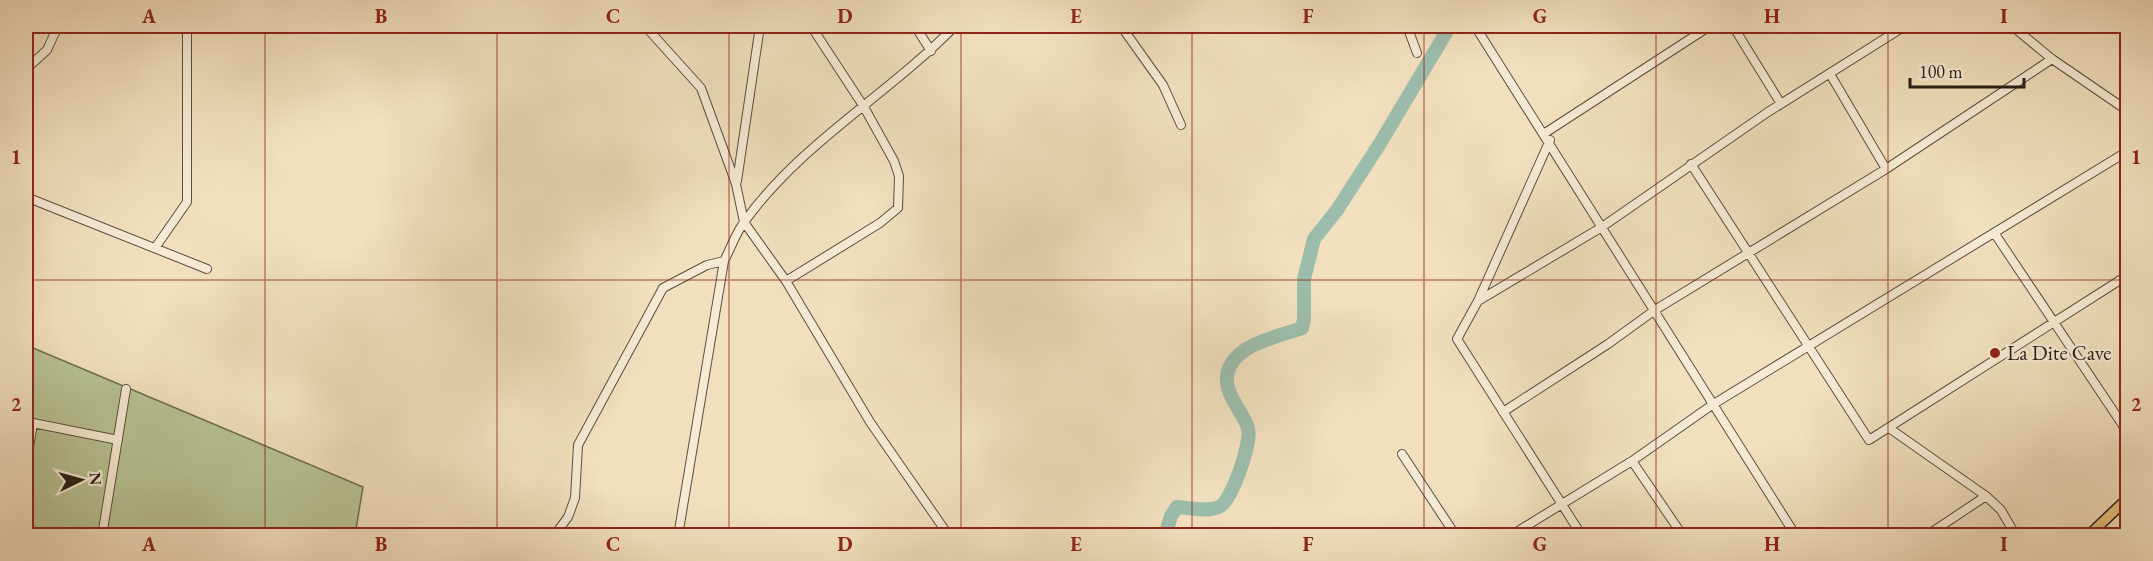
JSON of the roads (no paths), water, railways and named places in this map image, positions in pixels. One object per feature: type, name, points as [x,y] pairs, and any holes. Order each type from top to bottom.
[{"type":"main road","points":[[2088,536],[2127,498]]},
{"type":"street","points":[[26,69],[47,50],[58,26]]},
{"type":"street","points":[[155,248],[187,202],[187,26]]},
{"type":"street","points":[[645,26],[653,32],[701,88],[736,184],[744,222],[786,281],[870,422],[949,536]]},
{"type":"street","points":[[653,32],[664,26]]},
{"type":"street","points":[[736,184],[760,26]]},
{"type":"street","points":[[786,281],[880,224],[898,208],[899,176],[894,161],[864,107],[811,26]]},
{"type":"street","points":[[915,26],[931,51]]},
{"type":"street","points":[[678,536],[724,261],[744,222],[792,167],[931,51],[955,26]]},
{"type":"street","points":[[1120,26],[1163,85],[1181,125]]},
{"type":"street","points":[[1407,26],[1417,53]]},
{"type":"street","points":[[1475,26],[1547,137],[1712,405],[1796,536]]},
{"type":"street","points":[[1582,536],[1457,339],[1478,301],[1547,137],[1710,26]]},
{"type":"street","points":[[1733,26],[1781,104]]},
{"type":"street","points":[[1478,301],[1602,227],[1781,104],[1905,26]]},
{"type":"street","points":[[2012,26],[2052,58],[2127,111]]},
{"type":"street","points":[[1503,412],[1608,344],[1655,310],[1886,169],[2052,58]]},
{"type":"street","points":[[1830,74],[1886,169]]},
{"type":"street","points":[[1510,536],[1632,461],[1712,405],[1995,234],[2127,151]]},
{"type":"street","points":[[1691,164],[1869,440],[2127,275]]},
{"type":"street","points":[[26,197],[207,268]]},
{"type":"street","points":[[1995,234],[2127,433]]},
{"type":"street","points":[[554,536],[568,517],[575,498],[578,445],[663,288],[707,265],[724,261]]},
{"type":"street","points":[[102,536],[126,389]]},
{"type":"street","points":[[26,465],[33,423],[118,440]]},
{"type":"street","points":[[1889,428],[1986,496],[2001,510],[2016,536]]},
{"type":"street","points":[[1402,454],[1456,536]]},
{"type":"street","points":[[1632,461],[1683,536]]},
{"type":"street","points":[[1926,536],[1986,496]]},
{"type":"waterway","points":[[1165,536],[1171,516],[1177,507],[1215,508],[1219,507],[1230,494],[1244,458],[1248,435],[1245,421],[1229,391],[1227,375],[1230,366],[1243,351],[1252,346],[1302,328],[1304,279],[1314,239],[1337,210],[1379,145],[1450,26]]},
{"type":"place","name":"La Dite Cave","points":[[1995,353]]}]
